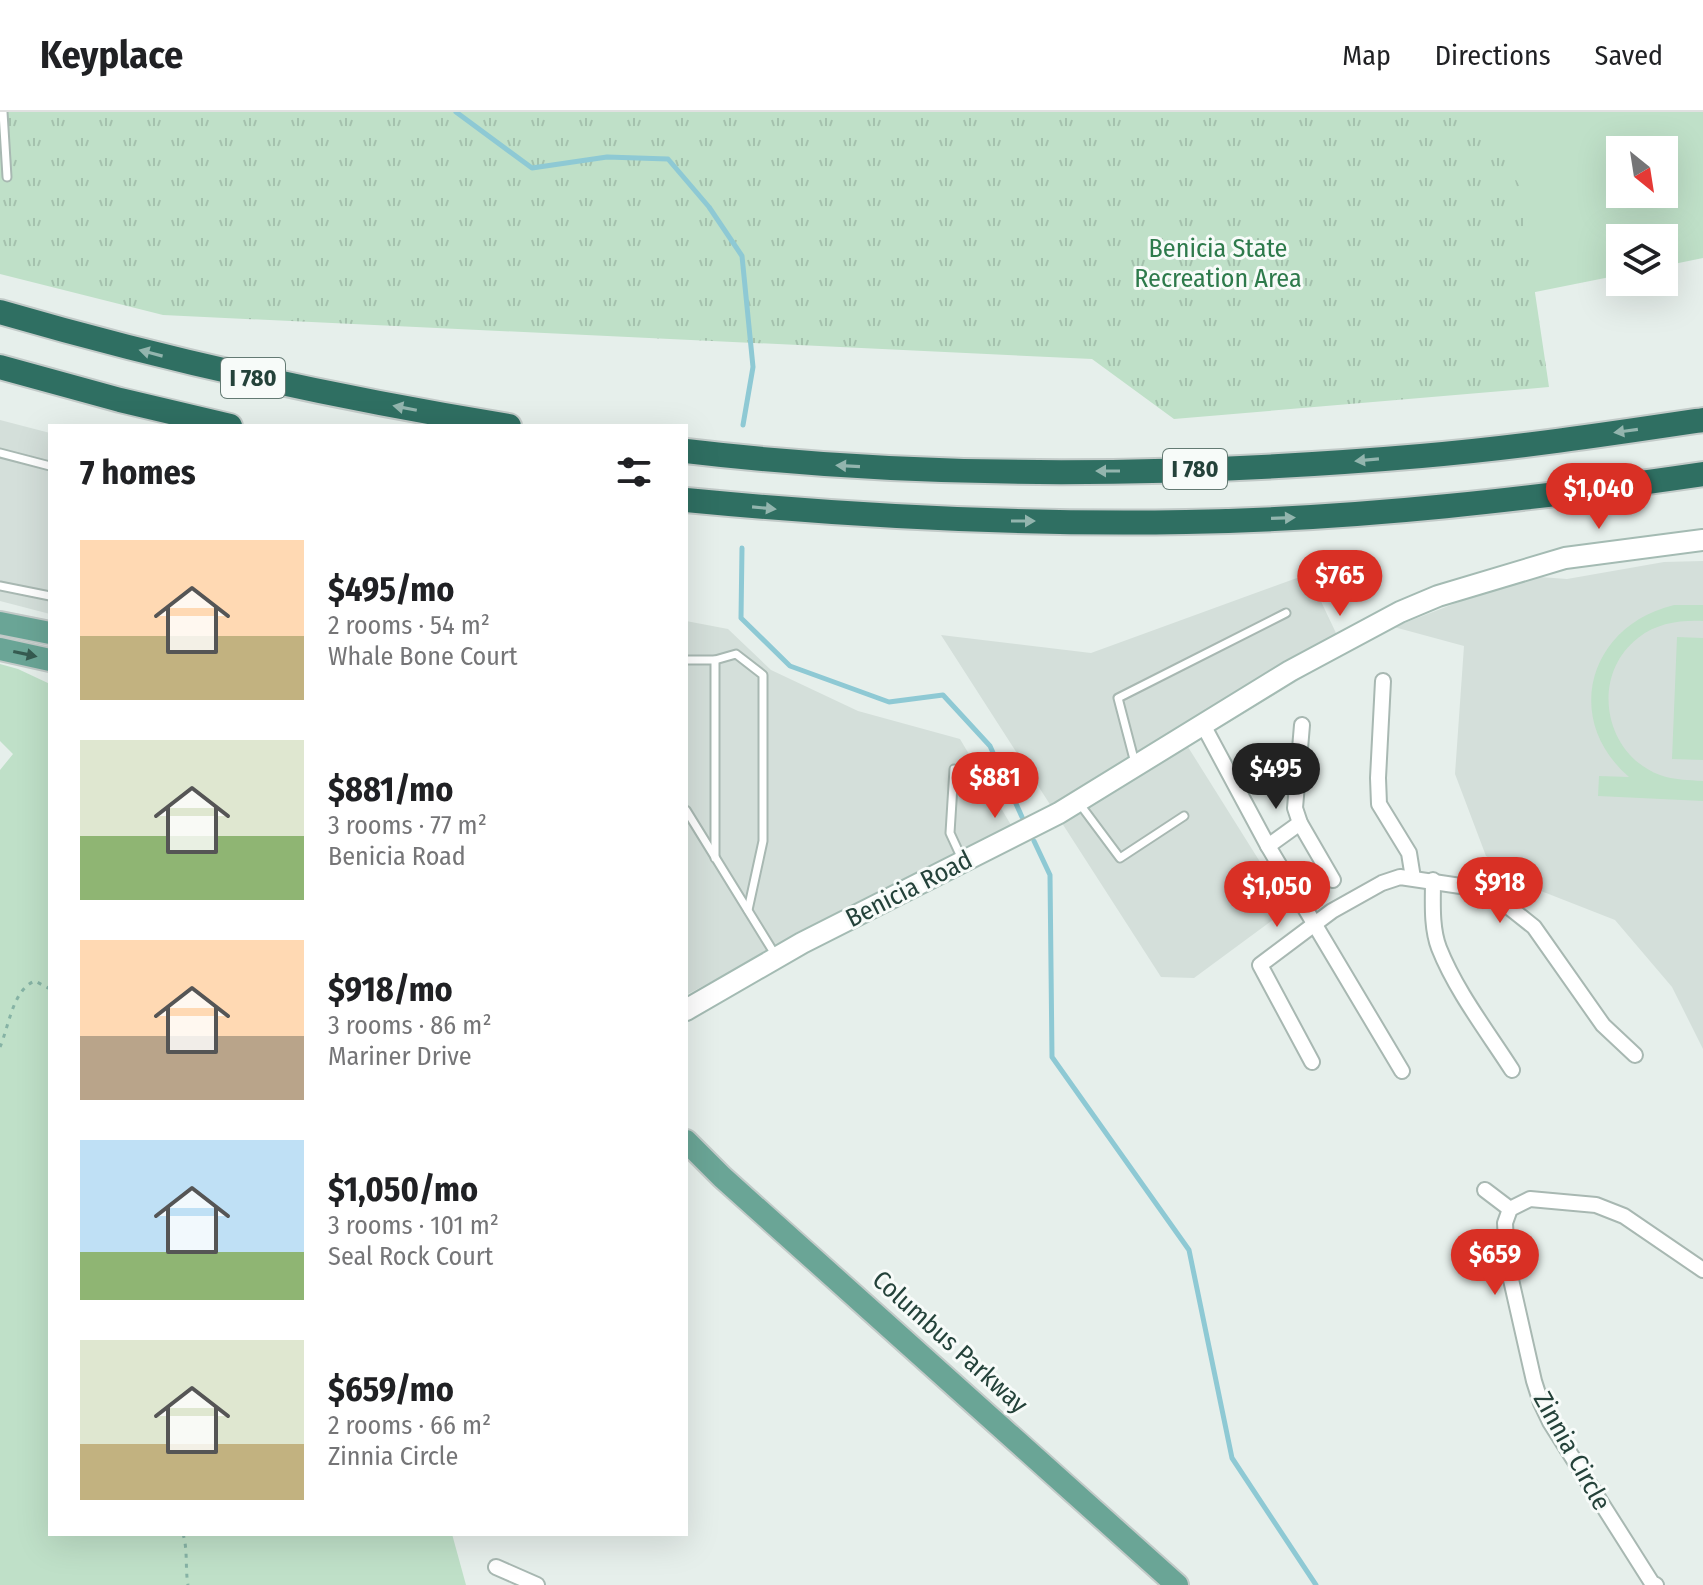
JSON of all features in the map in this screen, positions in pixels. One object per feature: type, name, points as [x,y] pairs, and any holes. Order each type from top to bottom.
[{"type":"highway","name":"I 780","points":[[0,312],[195,365],[354,399],[498,424]]},
{"type":"highway","name":"I 780","points":[[0,367],[222,424]]},
{"type":"highway","name":"I 780","points":[[688,451],[838,466],[968,471],[1222,469],[1425,456],[1703,420]]},
{"type":"highway","name":"I 780","points":[[688,500],[915,518],[1187,522],[1455,506],[1703,474]]},
{"type":"main road","name":"Benicia Road","points":[[688,1009],[777,958],[1078,801],[1202,723],[1364,630],[1438,596],[1565,558],[1703,540]]},
{"type":"main road","points":[[0,623],[48,633]]},
{"type":"main road","points":[[0,649],[48,660]]},
{"type":"main road","name":"Columbus Parkway","points":[[688,1143],[722,1177],[1177,1585]]},
{"type":"street","points":[[1383,681],[1379,804],[1409,853],[1413,878]]},
{"type":"street","points":[[1202,723],[1268,846],[1402,1071]]},
{"type":"street","points":[[1302,725],[1295,808],[1300,823],[1333,880]]},
{"type":"street","points":[[1268,846],[1300,823]]},
{"type":"street","points":[[1312,1062],[1260,965],[1332,911],[1382,883],[1400,877],[1474,888],[1500,900],[1534,927],[1603,1025],[1635,1055]]},
{"type":"street","points":[[1433,880],[1433,912],[1438,946],[1468,1002],[1512,1070]]},
{"type":"street","points":[[1485,1190],[1510,1209],[1530,1199],[1596,1205],[1624,1216],[1703,1270]]},
{"type":"street","name":"Zinnia Circle","points":[[1510,1209],[1505,1223],[1507,1262],[1541,1403],[1594,1493],[1656,1585]]},
{"type":"street","points":[[496,1567],[537,1585]]},
{"type":"lane","points":[[3,112],[7,177]]},
{"type":"lane","points":[[0,453],[48,465]]},
{"type":"lane","points":[[0,586],[48,596]]},
{"type":"lane","points":[[1136,765],[1118,698],[1286,613]]},
{"type":"lane","points":[[688,660],[715,660],[736,654],[763,675],[763,841],[748,910]]},
{"type":"lane","points":[[715,660],[715,858]]},
{"type":"lane","points":[[954,769],[950,833],[963,861]]},
{"type":"lane","points":[[1078,801],[1120,858],[1184,816]]},
{"type":"lane","points":[[688,813],[777,958]]},
{"type":"path","points":[[0,1047],[22,988],[35,981],[48,988]]},
{"type":"path","points":[[184,1536],[184,1568],[188,1585]]},
{"type":"shaded area","points":[[0,420],[48,432],[48,613],[0,601]]},
{"type":"shaded area","points":[[1703,561],[1703,1049],[1672,987],[1615,920],[1541,891],[1486,856],[1455,774],[1464,646],[1394,627],[1526,576],[1567,579],[1664,562]]},
{"type":"shaded area","points":[[1308,574],[1345,652],[1188,747],[1289,908],[1194,978],[1161,977],[941,635],[1091,653]]},
{"type":"shaded area","points":[[688,621],[728,629],[771,670],[858,711],[960,739],[1011,825],[688,994]]},
{"type":"green space","name":"Benicia State Recreation Area","points":[[0,112],[1477,112],[1519,185],[1549,387],[1174,419],[1092,359],[163,315],[0,274]]},
{"type":"green space","points":[[956,112],[1703,112],[1703,258],[1678,263],[1678,224],[1606,224],[1606,278],[1225,354]]},
{"type":"green space","points":[[1674,605],[1703,605],[1703,621],[1669,624],[1638,638],[1623,654],[1613,672],[1609,692],[1610,712],[1615,732],[1626,750],[1641,765],[1665,777],[1703,781],[1703,801],[1598,796],[1599,776],[1629,777],[1608,753],[1596,728],[1591,702],[1594,676],[1605,653],[1622,632],[1645,616]]},
{"type":"green space","points":[[1677,637],[1703,638],[1703,760],[1672,759]]},
{"type":"green space","points":[[0,664],[48,683],[48,1536],[453,1536],[466,1585],[0,1585],[0,770],[13,754],[0,741]]},
{"type":"waterway","points":[[456,112],[532,168],[607,157],[668,159],[709,207],[742,256],[753,367],[743,425]]},
{"type":"waterway","points":[[742,548],[741,618],[790,666],[889,702],[943,695],[990,746],[1022,817]]},
{"type":"waterway","points":[[1034,841],[1050,875],[1052,1057],[1189,1250],[1232,1458],[1316,1585]]}]
